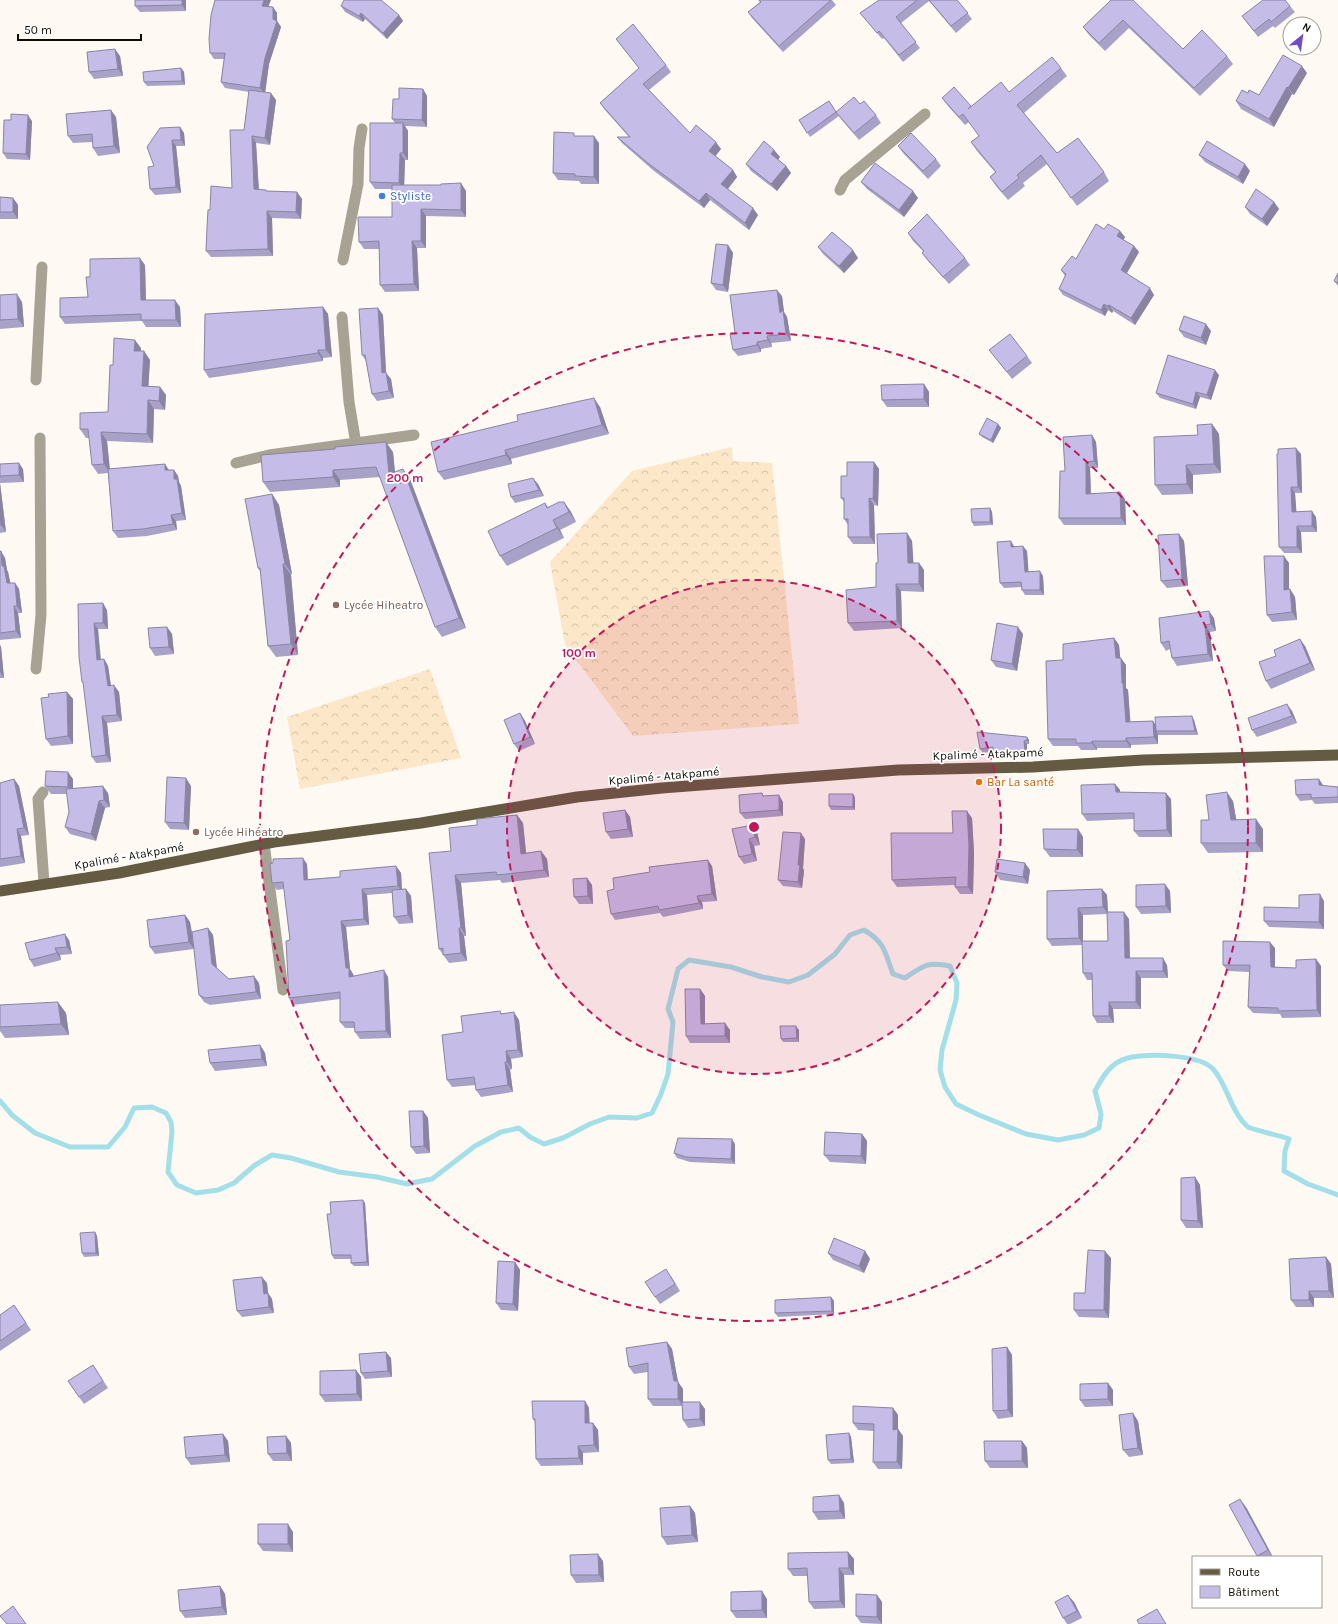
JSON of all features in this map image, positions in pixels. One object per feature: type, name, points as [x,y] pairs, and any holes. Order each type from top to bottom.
[{"type":"main road","name":"Kpalimé - Atakpamé","points":[[0,891],[44,883],[119,873],[264,843],[421,823],[577,797],[662,788],[898,770],[1033,767],[1143,760],[1338,755]]},
{"type":"street","points":[[840,190],[845,180],[925,114]]},
{"type":"street","points":[[343,260],[358,184],[359,148],[362,128]]},
{"type":"street","points":[[36,380],[42,267]]},
{"type":"street","points":[[342,317],[349,402],[356,444]]},
{"type":"street","points":[[236,463],[269,456],[414,435]]},
{"type":"street","points":[[36,669],[41,615],[40,438]]},
{"type":"street","points":[[43,792],[38,799],[44,883]]},
{"type":"street","points":[[264,843],[283,990]]},
{"type":"green space","points":[[732,447],[733,461],[772,463],[799,724],[633,736],[565,645],[550,562],[632,471]]},
{"type":"green space","points":[[430,669],[461,758],[300,789],[287,717]]},
{"type":"building","points":[[135,0],[182,0],[182,5],[135,6]]},
{"type":"building","points":[[215,0],[264,0],[262,6],[273,7],[273,19],[277,21],[265,58],[260,88],[221,82],[225,53],[210,53],[209,39],[211,15]]},
{"type":"building","points":[[344,0],[381,0],[399,15],[383,33],[361,13],[359,16],[341,6]]},
{"type":"building","points":[[759,0],[831,0],[779,46],[748,12],[761,2]]},
{"type":"building","points":[[879,0],[917,0],[896,17],[916,42],[899,55],[879,31],[877,33],[860,13]]},
{"type":"building","points":[[929,0],[957,0],[968,13],[951,26]]},
{"type":"building","points":[[1111,0],[1133,0],[1183,49],[1202,30],[1227,56],[1194,88],[1123,20],[1099,43],[1083,27]]},
{"type":"building","points":[[1263,0],[1285,0],[1290,6],[1271,22],[1269,19],[1254,31],[1242,16]]},
{"type":"building","points":[[633,24],[666,65],[643,84],[690,133],[696,125],[716,142],[709,151],[733,170],[721,184],[753,208],[745,223],[706,193],[699,201],[649,164],[617,137],[630,137],[600,103],[639,68],[616,39]]},
{"type":"building","points":[[115,49],[118,69],[89,72],[87,52]]},
{"type":"building","points":[[1282,56],[1302,66],[1288,88],[1287,87],[1269,119],[1236,101],[1242,90],[1248,93],[1249,90],[1259,95]]},
{"type":"building","points":[[1052,57],[1061,68],[1017,105],[1057,153],[1078,138],[1104,172],[1071,198],[1041,155],[1017,175],[1019,178],[1002,192],[990,177],[996,172],[971,142],[979,136],[963,114],[959,117],[942,98],[954,87],[971,106],[968,109],[1001,82],[1009,92]]},
{"type":"building","points":[[181,68],[182,81],[144,82],[143,72]]},
{"type":"building","points":[[399,88],[423,89],[422,120],[392,119],[393,99],[399,99]]},
{"type":"building","points":[[249,90],[271,93],[265,138],[252,136],[254,189],[297,192],[296,212],[267,211],[268,249],[206,251],[211,186],[232,188],[230,130],[244,130]]},
{"type":"building","points":[[854,97],[860,104],[864,101],[876,115],[854,133],[836,112]]},
{"type":"building","points":[[829,101],[836,112],[807,133],[799,120]]},
{"type":"building","points":[[111,110],[114,146],[93,148],[92,134],[68,136],[66,114]]},
{"type":"building","points":[[11,114],[28,115],[26,154],[3,153],[4,120],[11,120]]},
{"type":"building","points":[[370,123],[403,123],[403,153],[400,153],[399,183],[370,182]]},
{"type":"building","points":[[180,127],[181,140],[172,140],[176,187],[150,189],[148,167],[154,166],[147,147],[160,128]]},
{"type":"building","points":[[554,132],[574,133],[574,136],[594,136],[594,177],[553,173]]},
{"type":"building","points":[[911,133],[936,159],[923,171],[898,146]]},
{"type":"building","points":[[764,141],[774,150],[771,154],[786,166],[771,184],[746,164]]},
{"type":"building","points":[[1207,141],[1245,164],[1238,177],[1199,155]]},
{"type":"building","points":[[875,163],[913,191],[899,210],[861,182]]},
{"type":"building","points":[[461,183],[461,210],[421,209],[421,241],[412,241],[414,284],[380,285],[379,241],[359,242],[358,217],[392,217],[392,185],[441,185]]},
{"type":"building","points":[[1256,189],[1274,202],[1262,219],[1245,207]]},
{"type":"building","points":[[0,197],[13,198],[13,212],[0,212]]},
{"type":"building","points":[[927,214],[965,258],[943,277],[922,253],[924,251],[908,233]]},
{"type":"building","points":[[1096,224],[1104,229],[1108,224],[1120,231],[1117,236],[1134,246],[1121,270],[1150,288],[1131,318],[1109,305],[1107,306],[1104,304],[1101,310],[1059,289],[1066,274],[1061,270],[1072,256],[1076,259]]},
{"type":"building","points":[[832,232],[853,250],[839,266],[818,247]]},
{"type":"building","points":[[716,244],[728,245],[723,285],[711,283]]},
{"type":"building","points":[[140,258],[141,300],[175,300],[176,320],[141,320],[141,314],[60,317],[60,298],[88,297],[86,277],[90,277],[90,259]]},
{"type":"building","points":[[1338,273],[1338,283],[1334,281]]},
{"type":"building","points":[[777,290],[780,313],[783,310],[786,334],[767,336],[768,340],[757,342],[757,345],[733,350],[730,334],[735,333],[730,295]]},
{"type":"building","points":[[17,294],[18,319],[0,320],[0,295]]},
{"type":"building","points":[[323,307],[326,350],[318,350],[318,353],[204,370],[205,314]]},
{"type":"building","points":[[378,308],[382,373],[386,372],[389,391],[372,394],[365,355],[362,355],[359,309]]},
{"type":"building","points":[[1184,316],[1206,324],[1201,338],[1179,330]]},
{"type":"building","points":[[1010,334],[1027,356],[1007,372],[989,350]]},
{"type":"building","points":[[114,338],[135,340],[134,351],[144,351],[142,386],[160,387],[159,401],[148,400],[147,434],[101,432],[104,464],[92,465],[88,429],[80,429],[80,413],[108,412],[110,365],[113,365]]},
{"type":"building","points":[[1168,355],[1215,370],[1207,395],[1196,392],[1193,404],[1156,393]]},
{"type":"building","points":[[924,384],[924,399],[882,400],[881,385]]},
{"type":"building","points":[[594,398],[602,425],[505,450],[506,455],[438,472],[431,442],[518,421],[517,415]]},
{"type":"building","points":[[987,418],[998,424],[991,440],[979,434]]},
{"type":"building","points":[[1212,424],[1214,464],[1186,465],[1187,484],[1155,485],[1154,437],[1198,435],[1197,425]]},
{"type":"building","points":[[1092,435],[1094,461],[1086,462],[1086,494],[1120,492],[1121,518],[1059,518],[1060,471],[1065,471],[1063,437]]},
{"type":"building","points":[[386,442],[389,474],[403,469],[459,618],[435,627],[376,467],[333,470],[333,477],[263,482],[261,455],[335,449],[335,447]]},
{"type":"building","points":[[1296,448],[1298,487],[1291,487],[1292,512],[1312,511],[1312,526],[1297,526],[1297,547],[1279,547],[1277,454],[1278,449]]},
{"type":"building","points":[[847,462],[874,462],[873,499],[869,498],[870,537],[848,537],[848,519],[844,519],[844,498],[841,498],[841,476],[847,476]]},
{"type":"building","points":[[19,463],[19,475],[0,476],[0,464]]},
{"type":"building","points":[[165,464],[165,470],[174,470],[174,479],[177,479],[182,513],[171,515],[173,524],[143,529],[113,531],[108,469]]},
{"type":"building","points":[[533,478],[539,490],[511,497],[508,484]]},
{"type":"building","points":[[272,494],[285,564],[283,564],[291,644],[268,646],[260,568],[258,568],[245,499]]},
{"type":"building","points":[[559,502],[564,502],[569,512],[553,520],[557,528],[500,556],[488,531],[545,503],[547,508]]},
{"type":"building","points":[[990,508],[990,522],[972,522],[971,509]]},
{"type":"building","points":[[907,533],[908,563],[919,563],[919,584],[896,584],[897,621],[848,623],[846,590],[876,587],[876,563],[878,563],[877,534]]},
{"type":"building","points":[[1179,534],[1182,579],[1161,581],[1158,535]]},
{"type":"building","points":[[1011,541],[1011,547],[1023,546],[1025,572],[1040,571],[1040,590],[1022,590],[1021,582],[1000,583],[997,542]]},
{"type":"building","points":[[0,551],[2,566],[4,566],[7,583],[15,583],[17,606],[14,606],[16,631],[0,633]]},
{"type":"building","points":[[1264,556],[1284,556],[1284,590],[1290,589],[1292,612],[1267,615]]},
{"type":"building","points":[[103,603],[103,623],[94,623],[97,660],[104,659],[108,686],[114,685],[117,715],[102,716],[106,755],[92,757],[79,657],[78,604]]},
{"type":"building","points":[[1209,611],[1211,624],[1205,625],[1208,654],[1172,658],[1169,641],[1161,643],[1159,618]]},
{"type":"building","points":[[997,623],[1018,627],[1012,664],[991,660]]},
{"type":"building","points":[[167,627],[169,647],[150,648],[148,628]]},
{"type":"building","points":[[1114,638],[1116,658],[1121,658],[1126,722],[1153,721],[1154,737],[1126,738],[1126,741],[1092,741],[1092,743],[1076,743],[1076,739],[1048,739],[1046,661],[1063,660],[1063,644]]},
{"type":"building","points":[[1300,639],[1310,663],[1266,681],[1259,662],[1276,656],[1274,650]]},
{"type":"building","points":[[67,692],[68,736],[46,739],[41,698],[49,697],[48,694]]},
{"type":"building","points":[[1287,704],[1292,716],[1252,730],[1248,718]]},
{"type":"building","points":[[520,713],[530,737],[514,744],[504,720]]},
{"type":"building","points":[[1192,716],[1195,731],[1156,731],[1155,717]]},
{"type":"building","points":[[977,732],[1027,737],[1027,740],[1024,741],[1025,752],[993,752],[993,747],[980,749]]},
{"type":"building","points":[[46,771],[68,772],[68,787],[45,786]]},
{"type":"building","points":[[167,777],[186,778],[184,823],[165,822]]},
{"type":"building","points":[[14,779],[24,828],[17,829],[21,856],[0,859],[0,783]]},
{"type":"building","points":[[1319,779],[1319,785],[1338,787],[1338,797],[1311,798],[1311,794],[1296,795],[1295,780]]},
{"type":"building","points":[[1115,784],[1116,792],[1166,793],[1167,830],[1134,831],[1134,813],[1082,814],[1081,785]]},
{"type":"building","points":[[103,786],[104,800],[99,801],[91,834],[65,827],[69,812],[66,789]]},
{"type":"building","points":[[1227,792],[1231,820],[1256,819],[1256,843],[1201,843],[1201,820],[1209,820],[1206,795]]},
{"type":"building","points":[[762,793],[763,796],[779,795],[779,810],[740,813],[739,795]]},
{"type":"building","points":[[829,794],[853,794],[853,807],[829,806]]},
{"type":"building","points":[[625,810],[628,829],[606,832],[603,813]]},
{"type":"building","points":[[952,811],[967,811],[969,845],[968,887],[955,887],[956,877],[892,880],[891,833],[953,833]]},
{"type":"building","points":[[517,815],[521,854],[541,851],[544,870],[497,875],[496,872],[455,875],[461,928],[459,928],[461,953],[443,955],[443,948],[439,949],[429,853],[451,851],[449,828],[477,825],[477,819]]},
{"type":"building","points":[[752,825],[755,837],[749,839],[752,854],[739,857],[732,829]]},
{"type":"building","points":[[1043,829],[1078,829],[1077,850],[1044,849]]},
{"type":"building","points":[[783,832],[801,833],[798,882],[778,880]]},
{"type":"building","points":[[303,858],[304,880],[340,877],[340,871],[396,866],[398,886],[362,889],[364,919],[341,921],[346,968],[349,968],[349,977],[384,970],[386,1031],[355,1032],[354,1022],[340,1022],[340,992],[289,998],[286,941],[290,940],[283,882],[272,883],[270,864],[273,863],[273,859]]},
{"type":"building","points":[[997,859],[1025,863],[1023,877],[995,872]]},
{"type":"building","points":[[708,860],[712,894],[697,896],[699,903],[659,910],[658,906],[611,914],[607,891],[614,889],[613,878],[650,872],[649,867]]},
{"type":"building","points":[[587,878],[588,896],[574,897],[573,879]]},
{"type":"building","points":[[1165,884],[1166,906],[1136,907],[1136,885]]},
{"type":"building","points":[[406,889],[408,915],[394,917],[392,890]]},
{"type":"building","points":[[1102,889],[1103,907],[1078,908],[1079,938],[1047,939],[1047,891]]},
{"type":"building","points":[[1320,894],[1319,922],[1264,921],[1264,907],[1299,908],[1299,895]]},
{"type":"building","points":[[1107,912],[1124,912],[1125,958],[1163,958],[1163,971],[1136,971],[1136,1002],[1109,1002],[1109,1016],[1093,1016],[1092,973],[1083,973],[1082,941],[1108,941]]},
{"type":"building","points":[[185,915],[189,942],[150,947],[147,920]]},
{"type":"building","points":[[208,928],[212,964],[229,979],[254,976],[256,992],[205,998],[199,995],[192,932]]},
{"type":"building","points":[[65,934],[67,947],[55,948],[57,953],[30,960],[25,943]]},
{"type":"building","points":[[1223,941],[1270,942],[1271,967],[1296,968],[1296,960],[1316,959],[1317,1010],[1278,1011],[1278,1008],[1248,1007],[1250,965],[1223,965]]},
{"type":"building","points":[[685,989],[700,989],[701,1024],[725,1023],[725,1036],[686,1036]]},
{"type":"building","points":[[58,1002],[61,1024],[0,1027],[0,1005]]},
{"type":"building","points":[[500,1011],[501,1014],[514,1012],[518,1050],[506,1051],[507,1062],[505,1062],[508,1085],[476,1090],[474,1077],[447,1080],[442,1035],[463,1032],[461,1016]]},
{"type":"building","points":[[780,1026],[796,1026],[797,1038],[781,1039]]},
{"type":"building","points":[[260,1045],[262,1059],[210,1063],[208,1050]]},
{"type":"building","points":[[409,1111],[423,1111],[424,1146],[411,1147]]},
{"type":"building","points":[[825,1132],[862,1134],[861,1156],[824,1155]]},
{"type":"building","points":[[678,1138],[732,1139],[731,1159],[686,1157],[674,1153]]},
{"type":"building","points":[[1195,1177],[1198,1221],[1181,1220],[1181,1178]]},
{"type":"building","points":[[363,1200],[367,1262],[351,1263],[351,1255],[332,1255],[327,1214],[331,1214],[330,1202]]},
{"type":"building","points":[[95,1232],[96,1253],[82,1253],[80,1233]]},
{"type":"building","points":[[834,1238],[865,1251],[859,1266],[828,1253]]},
{"type":"building","points":[[1088,1250],[1105,1251],[1104,1310],[1074,1310],[1074,1293],[1085,1293]]},
{"type":"building","points":[[1326,1257],[1329,1291],[1309,1291],[1309,1300],[1291,1300],[1289,1259]]},
{"type":"building","points":[[498,1261],[515,1262],[513,1304],[496,1303]]},
{"type":"building","points":[[666,1269],[675,1284],[655,1297],[645,1282]]},
{"type":"building","points":[[262,1277],[264,1294],[268,1293],[269,1307],[237,1311],[233,1280]]},
{"type":"building","points":[[831,1297],[832,1311],[775,1313],[775,1300]]},
{"type":"building","points":[[14,1305],[26,1323],[0,1341],[0,1315]]},
{"type":"building","points":[[667,1342],[674,1381],[678,1381],[678,1399],[648,1399],[648,1363],[629,1367],[626,1348]]},
{"type":"building","points":[[1007,1347],[1008,1410],[993,1411],[992,1349]]},
{"type":"building","points":[[386,1352],[388,1371],[361,1373],[359,1354]]},
{"type":"building","points":[[93,1365],[103,1381],[79,1397],[68,1381]]},
{"type":"building","points":[[356,1370],[357,1394],[320,1395],[320,1371]]},
{"type":"building","points":[[1108,1383],[1108,1399],[1080,1400],[1080,1384]]},
{"type":"building","points":[[532,1401],[585,1401],[585,1423],[593,1423],[594,1445],[578,1446],[579,1458],[536,1459],[535,1419],[533,1419]]},
{"type":"building","points":[[682,1402],[700,1402],[700,1419],[683,1420]]},
{"type":"building","points":[[853,1406],[893,1408],[893,1430],[898,1429],[897,1462],[873,1462],[874,1424],[853,1423]]},
{"type":"building","points":[[1133,1413],[1138,1448],[1123,1450],[1119,1415]]},
{"type":"building","points":[[849,1433],[851,1459],[828,1460],[826,1435]]},
{"type":"building","points":[[223,1434],[225,1455],[186,1458],[184,1437]]},
{"type":"building","points":[[286,1436],[287,1453],[268,1454],[267,1437]]},
{"type":"building","points":[[984,1441],[1022,1441],[1022,1461],[985,1461]]},
{"type":"building","points":[[839,1495],[840,1511],[813,1512],[813,1497]]},
{"type":"building","points":[[1240,1499],[1268,1550],[1257,1556],[1229,1505]]},
{"type":"building","points":[[690,1506],[692,1535],[662,1537],[660,1508]]},
{"type":"building","points":[[258,1524],[288,1524],[288,1544],[258,1544]]},
{"type":"building","points":[[848,1552],[849,1568],[839,1568],[840,1601],[809,1602],[807,1568],[788,1569],[788,1553]]},
{"type":"building","points":[[598,1554],[599,1575],[571,1575],[570,1555]]},
{"type":"building","points":[[220,1586],[222,1607],[180,1611],[178,1590]]},
{"type":"building","points":[[762,1591],[762,1610],[731,1611],[731,1592]]},
{"type":"building","points":[[856,1594],[877,1595],[877,1617],[856,1616]]},
{"type":"building","points":[[1068,1595],[1077,1611],[1063,1618],[1055,1602]]},
{"type":"building","points":[[13,1606],[26,1624],[7,1624],[0,1616]]},
{"type":"building","points":[[1157,1609],[1166,1624],[1139,1624],[1137,1620]]},
{"type":"waterway","points":[[0,1101],[12,1115],[35,1133],[70,1147],[108,1147],[125,1127],[134,1108],[152,1107],[166,1113],[171,1122],[172,1131],[168,1172],[177,1185],[196,1193],[218,1190],[234,1183],[255,1165],[272,1155],[291,1158],[339,1172],[377,1177],[407,1184],[432,1179],[475,1146],[501,1132],[519,1128],[530,1137],[544,1144],[563,1138],[590,1124],[609,1117],[637,1118],[652,1113],[668,1074],[673,1022],[668,1009],[678,969],[689,960],[731,967],[762,977],[789,982],[808,975],[835,954],[850,935],[864,930],[871,934],[880,944],[886,954],[893,974],[905,978],[917,970],[931,964],[950,966],[957,983],[956,1000],[942,1050],[940,1070],[945,1087],[956,1104],[1026,1134],[1058,1140],[1084,1135],[1099,1128],[1101,1114],[1095,1091],[1106,1073],[1115,1064],[1128,1058],[1140,1056],[1175,1056],[1187,1058],[1198,1061],[1214,1070],[1223,1084],[1237,1114],[1248,1127],[1289,1139],[1285,1151],[1284,1171],[1308,1184],[1338,1195]]},
{"type":"place","name":"Styliste","points":[[382,196]]},
{"type":"place","name":"Lycée Hiheatro","points":[[336,605]]},
{"type":"place","name":"Bar La santé","points":[[979,782]]},
{"type":"place","name":"Lycée Hihéatro","points":[[196,832]]}]
